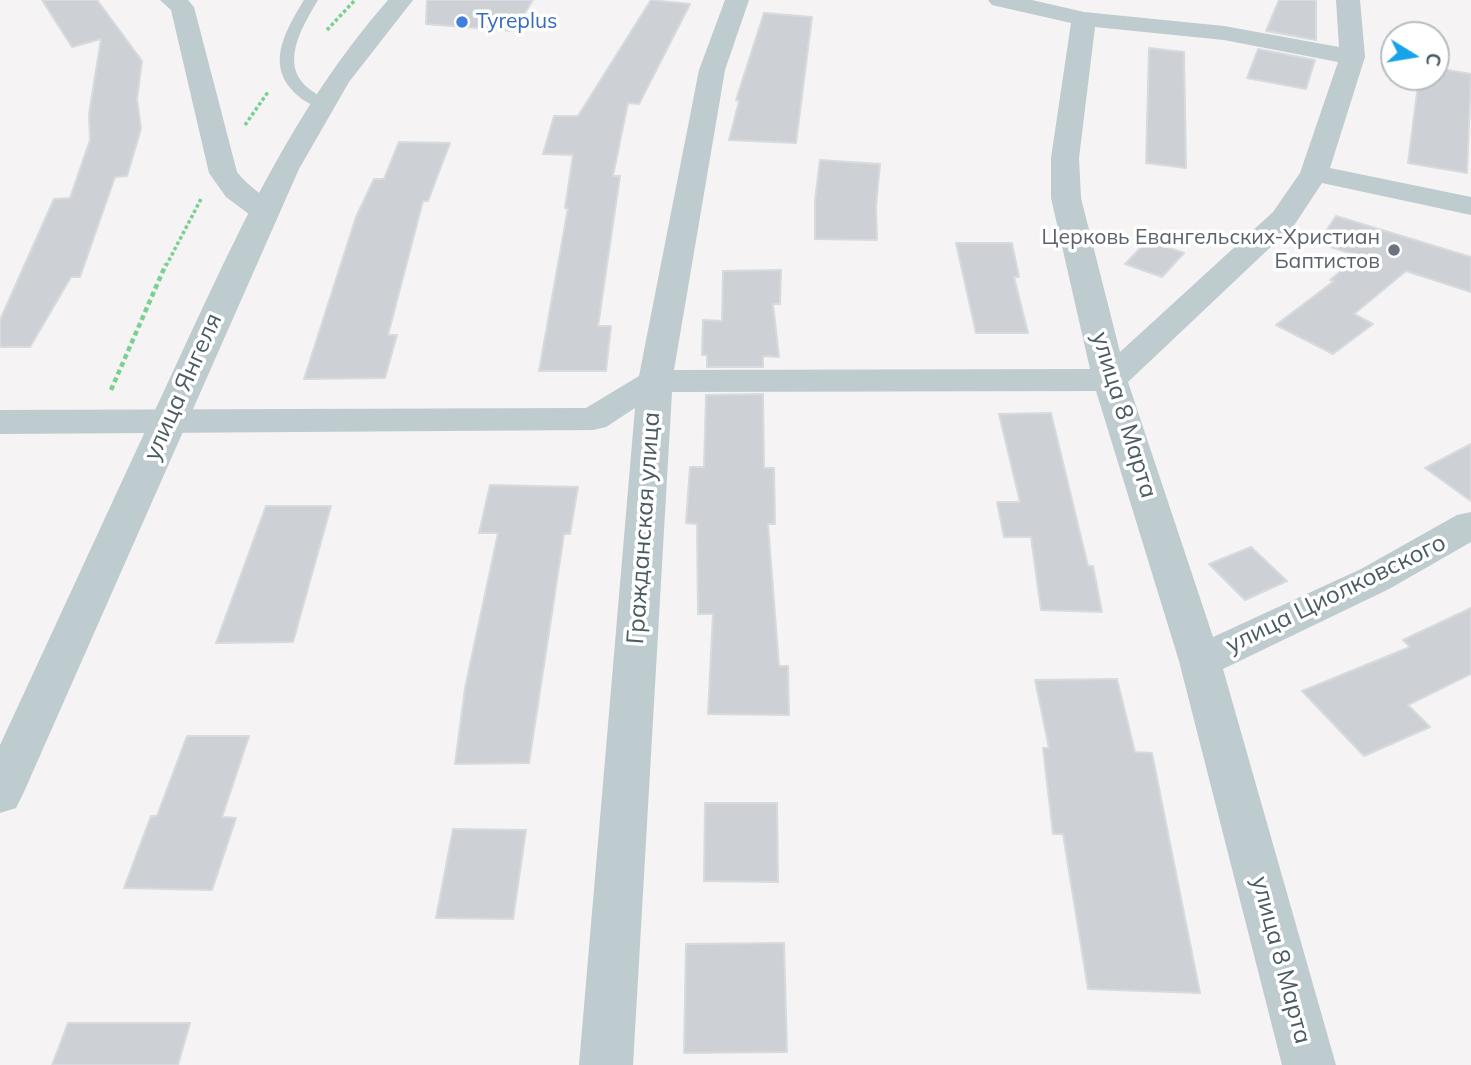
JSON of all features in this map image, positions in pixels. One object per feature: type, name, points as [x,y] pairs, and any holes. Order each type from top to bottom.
[{"type":"street","points":[[172,0],[182,7],[223,173],[236,191],[263,211]]},
{"type":"street","name":"улица Янгеля","points":[[0,794],[263,211],[320,103],[354,52],[401,0]]},
{"type":"street","name":"Гражданская улица","points":[[606,1065],[655,381],[712,70],[737,0]]},
{"type":"street","points":[[1000,0],[1084,19],[1224,33],[1352,57]]},
{"type":"street","points":[[0,422],[593,419],[655,381],[1111,380],[1284,218],[1314,173],[1352,57],[1348,0]]},
{"type":"street","name":"улица 8 Марта","points":[[1084,19],[1065,158],[1066,198],[1111,380],[1199,661],[1309,1065]]},
{"type":"street","points":[[1314,173],[1471,206]]},
{"type":"street","name":"улица Циолковского","points":[[1199,661],[1375,579],[1471,525]]},
{"type":"lane","points":[[311,0],[288,37],[287,53],[290,80],[303,95],[320,103]]},
{"type":"building","points":[[42,0],[97,0],[142,61],[137,99],[141,129],[127,176],[115,177],[80,277],[71,277],[30,347],[0,347],[0,320],[54,199],[70,198],[90,140],[89,114],[101,39],[72,47]]},
{"type":"building","points":[[427,0],[533,0],[514,31],[426,24]]},
{"type":"building","points":[[651,0],[690,4],[639,104],[628,103],[613,176],[620,176],[598,326],[611,326],[606,371],[539,371],[568,208],[565,208],[573,155],[543,154],[554,116],[578,116]]},
{"type":"building","points":[[1279,0],[1316,0],[1316,40],[1266,31]]},
{"type":"building","points":[[764,13],[812,17],[796,143],[729,140],[739,101],[736,100]]},
{"type":"building","points":[[1149,48],[1184,52],[1186,168],[1146,163]]},
{"type":"building","points":[[1258,49],[1315,60],[1306,89],[1247,78]]},
{"type":"building","points":[[1450,70],[1471,74],[1467,173],[1408,163],[1417,91],[1450,91]]},
{"type":"building","points":[[399,142],[450,143],[428,201],[423,201],[388,335],[397,335],[385,378],[304,379],[356,217],[374,179],[384,179]]},
{"type":"building","points":[[820,160],[880,164],[876,206],[877,240],[815,239],[815,200]]},
{"type":"building","points":[[1336,216],[1471,257],[1471,292],[1406,271],[1354,314],[1373,324],[1333,354],[1276,325],[1334,281],[1330,280],[1359,256],[1318,243]]},
{"type":"building","points":[[1148,240],[1184,253],[1162,277],[1125,264]]},
{"type":"building","points":[[956,243],[1012,243],[1019,277],[1014,277],[1028,333],[976,333]]},
{"type":"building","points":[[781,270],[780,304],[773,304],[779,357],[763,356],[763,367],[707,367],[707,355],[702,355],[703,320],[722,321],[723,271]]},
{"type":"building","points":[[763,394],[764,468],[774,468],[775,524],[768,524],[779,666],[788,666],[789,715],[708,714],[713,614],[698,614],[697,524],[686,523],[690,467],[704,467],[706,395]]},
{"type":"building","points":[[1051,413],[1088,566],[1093,566],[1102,612],[1041,610],[1031,537],[1004,537],[997,502],[1020,502],[999,414]]},
{"type":"building","points":[[1471,444],[1471,501],[1425,468]]},
{"type":"building","points":[[490,485],[578,487],[570,534],[564,534],[529,763],[455,764],[465,688],[498,533],[479,533]]},
{"type":"building","points":[[266,506],[331,506],[293,642],[216,643]]},
{"type":"building","points":[[1251,547],[1287,581],[1245,600],[1209,564]]},
{"type":"building","points":[[1471,608],[1471,674],[1408,705],[1430,727],[1364,756],[1302,691],[1410,647],[1403,640]]},
{"type":"building","points":[[1117,679],[1135,752],[1152,753],[1200,993],[1088,989],[1063,834],[1053,834],[1043,748],[1049,748],[1035,680]]},
{"type":"building","points":[[187,736],[249,736],[222,817],[236,818],[212,890],[124,888],[151,816],[157,816]]},
{"type":"building","points":[[705,803],[777,803],[778,882],[704,881]]},
{"type":"building","points":[[453,829],[526,830],[513,919],[436,918]]},
{"type":"building","points":[[784,943],[787,1052],[684,1053],[686,944]]},
{"type":"building","points":[[68,1023],[190,1023],[178,1065],[52,1065]]},
{"type":"place","name":"Tyreplus","points":[[462,22]]},
{"type":"place","name":"Церковь Евангельских-Христиан Баптистов","points":[[1394,250]]}]
